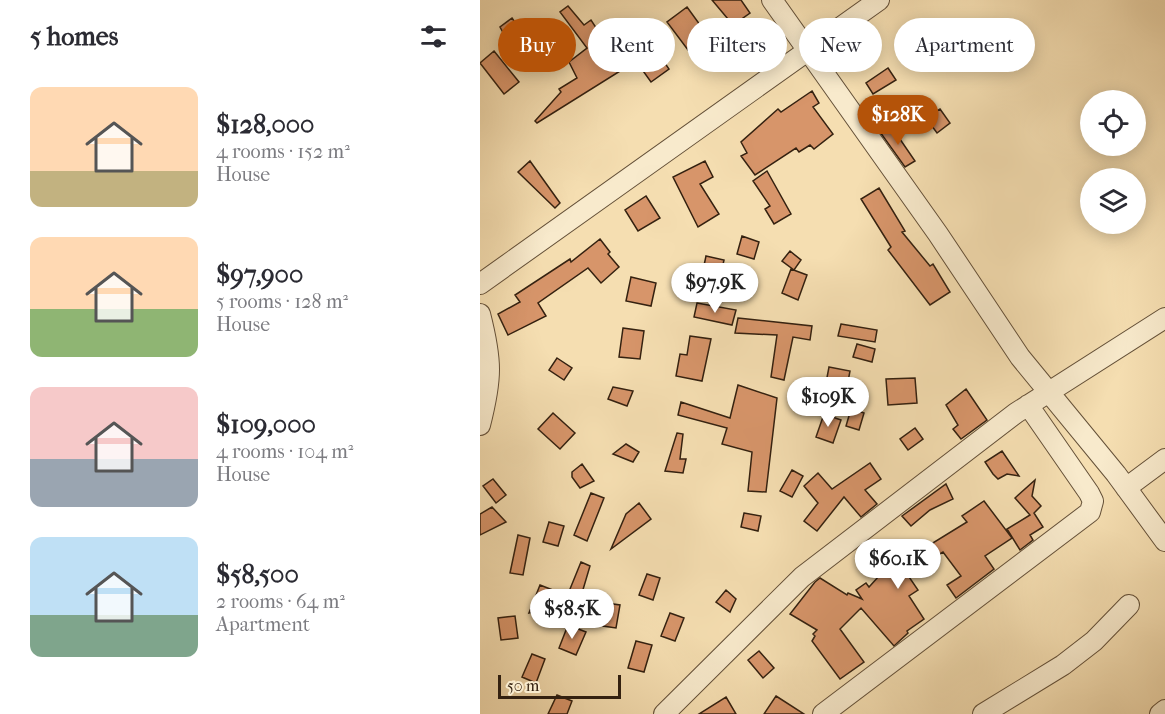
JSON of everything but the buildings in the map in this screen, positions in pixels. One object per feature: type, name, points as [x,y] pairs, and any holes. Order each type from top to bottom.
[{"type":"street","points":[[772,0],[799,40]]},
{"type":"street","points":[[853,18],[879,0]]},
{"type":"street","points":[[480,284],[799,56]]},
{"type":"street","points":[[821,72],[938,234],[1020,357],[1049,390],[1165,541]]},
{"type":"street","points":[[480,314],[491,367],[490,386],[480,425]]},
{"type":"street","points":[[664,714],[802,577],[1049,390],[1165,318]]},
{"type":"street","points":[[823,714],[1090,512],[1093,501],[1089,493],[1028,405]]},
{"type":"street","points":[[1126,488],[1165,459]]},
{"type":"street","points":[[983,714],[1063,665],[1094,642],[1129,605]]},
{"type":"street","points":[[1160,714],[1165,710]]}]
